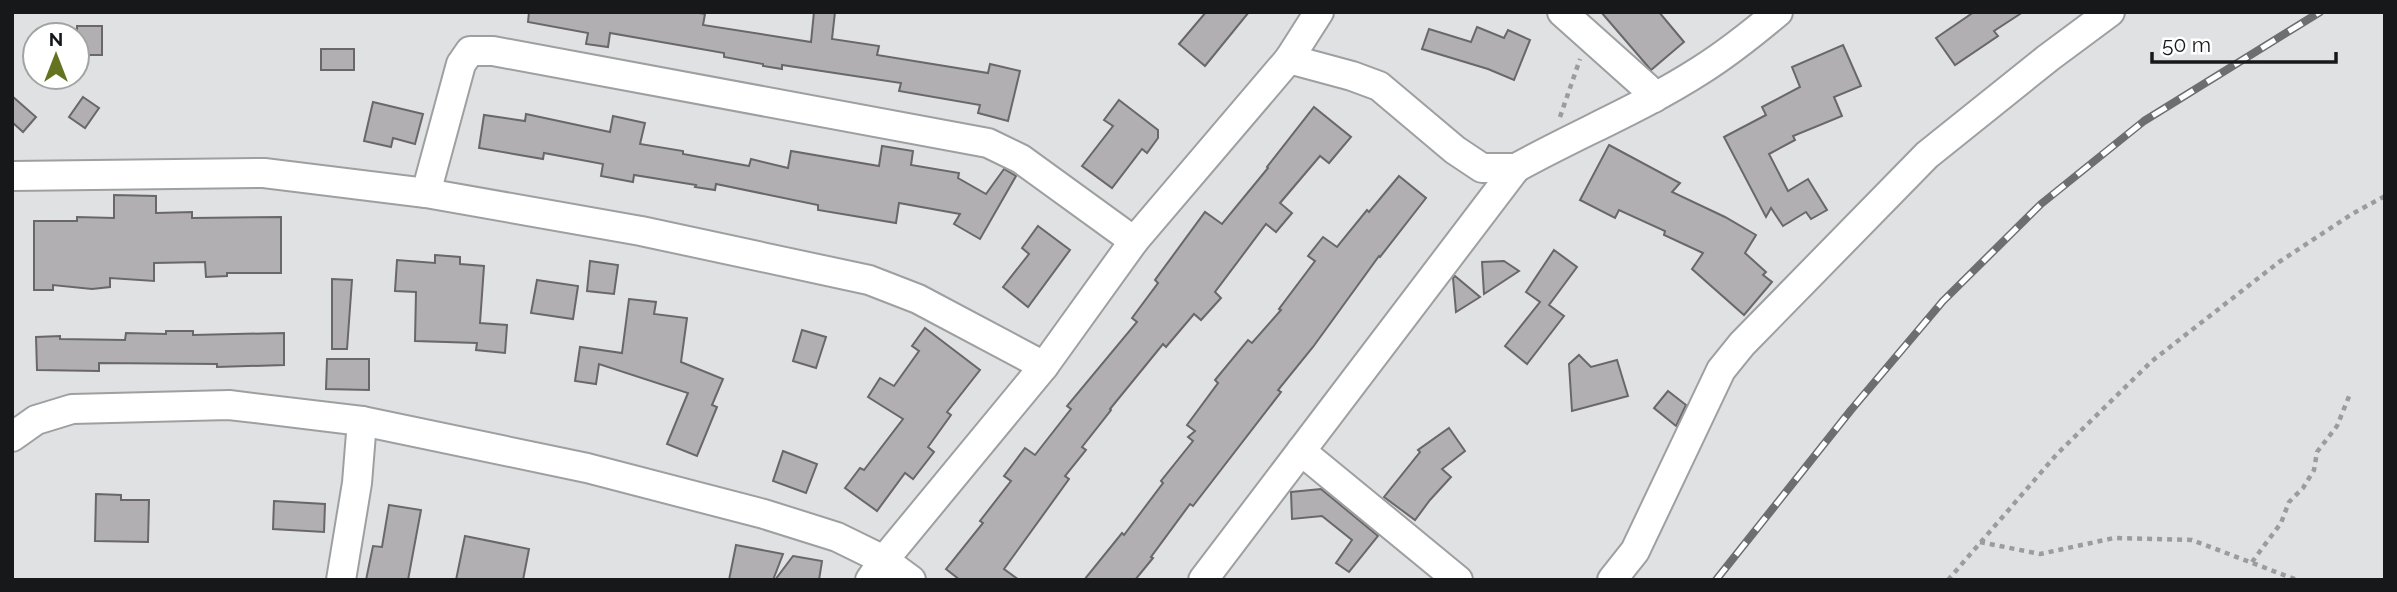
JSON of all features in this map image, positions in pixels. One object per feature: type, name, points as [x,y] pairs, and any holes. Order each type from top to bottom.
[{"type":"street","points":[[877,570],[1044,366],[1134,241],[1289,59],[1319,12]]},
{"type":"street","points":[[1562,12],[1647,88],[1654,98]]},
{"type":"street","points":[[1210,577],[1301,451],[1516,168],[1701,71],[1749,37],[1777,12]]},
{"type":"street","points":[[1612,580],[1635,551],[1721,370],[1742,344],[1927,155],[2110,12]]},
{"type":"street","points":[[426,193],[461,64],[470,51],[493,51],[988,143],[1021,159],[1134,241]]},
{"type":"street","points":[[1289,59],[1379,86],[1455,150],[1482,168],[1516,168]]},
{"type":"street","points":[[12,176],[264,173],[426,193],[641,231],[869,280],[918,299],[1044,366]]},
{"type":"street","points":[[12,437],[36,420],[72,409],[229,405],[362,421],[587,468],[764,514],[837,537],[877,570],[911,580]]},
{"type":"street","points":[[341,580],[356,483],[362,421]]},
{"type":"street","points":[[1301,451],[1458,580]]},
{"type":"path","points":[[1551,148],[1587,37]]},
{"type":"path","points":[[1948,580],[2057,454],[2152,361],[2279,262],[2352,214],[2385,196]]},
{"type":"path","points":[[2252,562],[2281,523],[2289,502],[2303,488],[2314,470],[2317,452],[2337,426],[2350,394]]},
{"type":"path","points":[[1980,542],[2040,554],[2114,538],[2192,540],[2297,580]]},
{"type":"building","points":[[529,12],[694,12],[705,14],[703,25],[811,42],[814,12],[835,12],[832,39],[879,46],[877,55],[988,73],[990,64],[1020,71],[1008,121],[978,113],[980,105],[899,91],[901,83],[782,65],[782,69],[763,66],[724,57],[724,53],[610,33],[608,47],[586,44],[588,33],[528,22]]},
{"type":"building","points":[[1206,12],[1249,12],[1205,66],[1179,44]]},
{"type":"building","points":[[1601,12],[1659,12],[1684,42],[1651,70]]},
{"type":"building","points":[[1974,12],[2023,12],[1994,31],[1998,36],[1955,65],[1936,38]]},
{"type":"building","points":[[91,26],[102,26],[102,55],[91,55]]},
{"type":"building","points":[[1477,27],[1504,38],[1508,30],[1530,40],[1514,80],[1488,69],[1422,49],[1429,29],[1471,42]]},
{"type":"building","points":[[1843,45],[1861,86],[1834,97],[1842,116],[1793,136],[1795,140],[1769,154],[1788,191],[1808,179],[1827,210],[1811,219],[1806,212],[1783,226],[1771,208],[1766,217],[1724,137],[1766,115],[1762,107],[1800,87],[1792,67]]},
{"type":"building","points":[[321,49],[354,49],[354,70],[321,70]]},
{"type":"building","points":[[12,96],[36,117],[23,132],[12,122]]},
{"type":"building","points":[[83,97],[99,108],[85,128],[69,117]]},
{"type":"building","points":[[1119,100],[1158,130],[1158,138],[1147,153],[1142,149],[1112,188],[1082,166],[1113,126],[1104,120]]},
{"type":"building","points":[[373,102],[423,114],[415,144],[393,138],[391,147],[364,141]]},
{"type":"building","points":[[1314,107],[1351,137],[1329,163],[1320,156],[1280,203],[1292,213],[1276,232],[1266,224],[1215,292],[1221,298],[1201,320],[1194,314],[1166,347],[1163,344],[1110,409],[1082,447],[1086,450],[1065,476],[1069,479],[1004,569],[1019,580],[960,580],[946,569],[983,523],[980,521],[1011,481],[1004,476],[1025,448],[1035,455],[1071,409],[1067,406],[1137,322],[1132,318],[1158,283],[1155,280],[1205,212],[1222,224]]},
{"type":"building","points":[[526,114],[610,132],[613,116],[645,123],[640,144],[749,166],[751,159],[788,168],[791,151],[879,166],[882,146],[913,151],[911,165],[959,173],[958,178],[986,194],[1004,169],[1016,176],[980,239],[954,224],[960,214],[899,203],[896,223],[818,210],[818,205],[716,184],[715,190],[634,175],[633,182],[601,176],[603,164],[544,153],[543,159],[479,148],[484,115],[525,121]]},
{"type":"building","points":[[1609,145],[1680,183],[1672,192],[1756,235],[1745,253],[1766,272],[1763,275],[1772,282],[1744,315],[1692,269],[1703,253],[1664,235],[1665,231],[1619,210],[1615,218],[1580,200]]},
{"type":"building","points":[[1399,176],[1426,198],[1278,390],[1281,392],[1193,506],[1190,504],[1151,557],[1153,558],[1135,580],[1084,580],[1122,533],[1124,535],[1163,483],[1161,481],[1193,441],[1188,437],[1195,431],[1187,425],[1218,383],[1215,380],[1248,340],[1252,343],[1281,310],[1279,309],[1315,261],[1308,256],[1323,237],[1337,247]]},
{"type":"building","points":[[114,195],[156,196],[156,213],[192,212],[192,218],[281,217],[281,273],[227,273],[227,276],[206,277],[205,262],[154,263],[154,281],[110,278],[110,287],[92,289],[53,285],[53,290],[34,290],[34,221],[77,221],[77,217],[114,218]]},
{"type":"building","points":[[1038,226],[1070,250],[1028,307],[1003,287],[1029,254],[1022,248]]},
{"type":"building","points":[[1554,250],[1577,267],[1549,305],[1564,316],[1527,364],[1505,346],[1540,302],[1526,292]]},
{"type":"building","points":[[435,255],[460,257],[460,264],[484,266],[480,323],[507,325],[505,353],[476,350],[477,343],[415,341],[416,292],[395,291],[397,260],[435,263]]},
{"type":"building","points":[[590,261],[618,265],[614,294],[587,291]]},
{"type":"building","points":[[1504,261],[1519,271],[1484,294],[1482,262]]},
{"type":"building","points":[[1455,276],[1480,297],[1456,312],[1453,278]]},
{"type":"building","points":[[332,279],[352,280],[347,349],[332,349]]},
{"type":"building","points":[[537,280],[578,286],[573,319],[531,313]]},
{"type":"building","points":[[629,299],[656,302],[654,314],[687,318],[681,362],[723,379],[712,405],[717,407],[697,456],[667,444],[688,393],[599,364],[596,384],[575,381],[580,347],[622,353]]},
{"type":"building","points":[[925,328],[980,370],[947,412],[951,415],[928,447],[934,452],[913,479],[905,473],[877,511],[845,488],[860,468],[864,470],[903,419],[868,397],[880,378],[894,386],[919,351],[912,346]]},
{"type":"building","points":[[802,330],[826,337],[816,368],[793,361]]},
{"type":"building","points":[[166,331],[193,331],[193,335],[284,333],[284,365],[217,367],[217,364],[99,363],[99,371],[37,370],[36,337],[125,340],[126,333],[166,334]]},
{"type":"building","points":[[1579,355],[1591,367],[1617,360],[1628,396],[1572,411],[1569,364]]},
{"type":"building","points":[[327,359],[369,359],[369,390],[326,389]]},
{"type":"building","points":[[1668,391],[1686,405],[1676,426],[1654,408]]},
{"type":"building","points":[[1449,428],[1465,451],[1442,469],[1451,477],[1415,520],[1384,497],[1420,452],[1418,450]]},
{"type":"building","points":[[783,451],[817,464],[806,493],[773,481]]},
{"type":"building","points":[[1321,489],[1378,536],[1349,572],[1336,563],[1352,540],[1322,516],[1292,519],[1291,492]]},
{"type":"building","points":[[96,494],[121,495],[121,500],[149,500],[148,542],[95,541]]},
{"type":"building","points":[[274,501],[325,504],[324,532],[273,529]]},
{"type":"building","points":[[389,505],[421,510],[408,580],[366,580],[373,546],[382,547]]},
{"type":"building","points":[[465,536],[529,549],[523,580],[456,580]]},
{"type":"building","points":[[736,545],[783,554],[773,580],[729,580]]},
{"type":"building","points":[[793,556],[822,561],[819,580],[775,580]]},
{"type":"railway","points":[[1716,580],[1851,410],[1943,301],[2041,204],[2144,121],[2320,12]]}]
